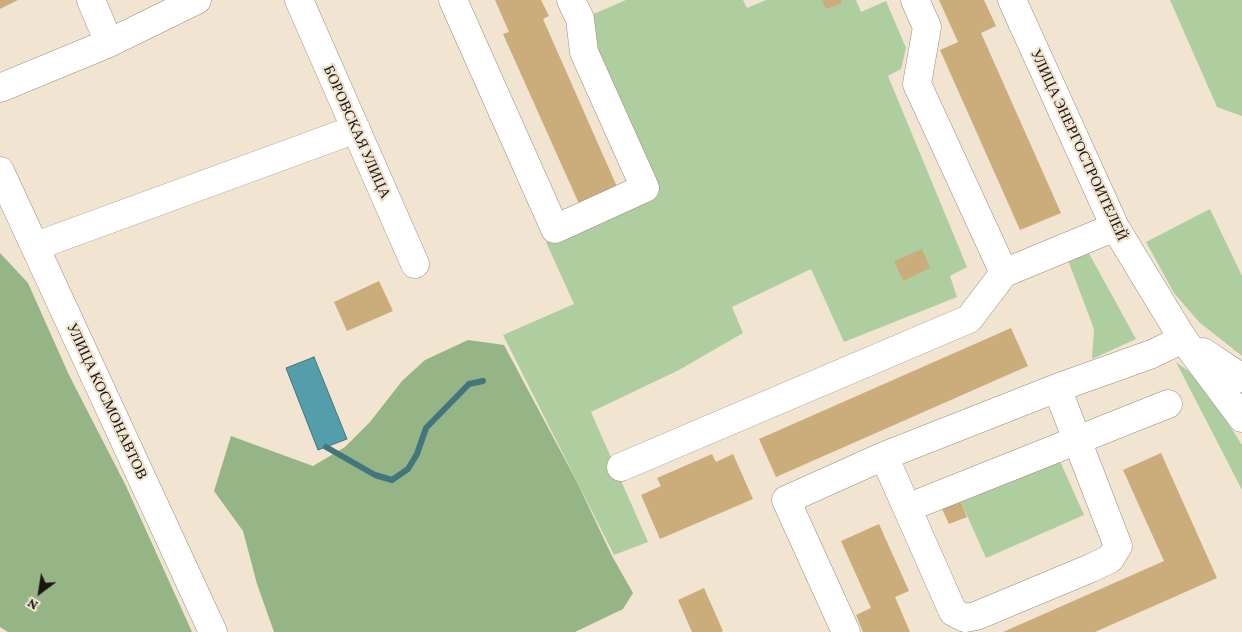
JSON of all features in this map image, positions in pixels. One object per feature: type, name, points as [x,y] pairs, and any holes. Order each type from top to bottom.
[{"type":"street","points":[[91,0],[109,43]]},
{"type":"street","points":[[0,88],[109,43],[197,0]]},
{"type":"street","name":"БОРОВСКАЯ УЛИЦА","points":[[299,0],[415,264]]},
{"type":"street","points":[[453,0],[555,229],[645,188],[584,52],[580,19],[571,0]]},
{"type":"street","points":[[915,0],[926,27],[917,84],[1004,273]]},
{"type":"street","name":"УЛИЦА ЭНЕРГОСТРОИТЕЛЕЙ","points":[[1012,0],[1115,227],[1183,338],[1242,418]]},
{"type":"street","points":[[36,246],[356,129]]},
{"type":"street","name":"УЛИЦА КОСМОНАВТОВ","points":[[0,171],[213,632]]},
{"type":"street","points":[[621,467],[969,318],[1004,273],[1115,227]]},
{"type":"street","points":[[846,632],[786,500],[884,456],[1057,388],[1152,354],[1183,338]]},
{"type":"street","name":"УЛИЦА ЭНЕРГОСТРОИТЕЛЕЙ","points":[[1183,338],[1242,378]]},
{"type":"street","points":[[884,456],[953,612],[965,618],[976,616],[1092,568],[1110,559],[1118,546],[1057,388]]},
{"type":"street","points":[[907,508],[1168,404]]},
{"type":"green space","points":[[626,0],[743,0],[747,8],[766,0],[856,0],[861,12],[886,1],[906,48],[901,69],[888,76],[967,267],[950,276],[957,297],[844,342],[811,269],[732,307],[743,333],[679,370],[591,412],[648,542],[614,555],[503,335],[574,304],[546,242],[659,193],[595,49],[589,16]]},
{"type":"green space","points":[[1170,0],[1242,0],[1242,116],[1217,107]]},
{"type":"green space","points":[[1210,209],[1242,276],[1242,356],[1199,322],[1174,293],[1146,242]]},
{"type":"green space","points":[[1086,248],[1136,339],[1092,359],[1094,329],[1066,255]]},
{"type":"green space","points":[[0,253],[28,283],[69,375],[126,486],[192,632],[8,632],[0,627]]},
{"type":"green space","points":[[468,340],[504,345],[577,482],[612,556],[633,593],[623,609],[575,632],[274,632],[257,584],[243,531],[214,491],[231,436],[313,466],[345,447],[370,422],[402,381],[425,360]]},
{"type":"green space","points":[[1176,362],[1190,372],[1209,393],[1242,445],[1242,490]]},
{"type":"green space","points":[[1059,459],[1084,515],[986,558],[961,502]]},
{"type":"water","points":[[314,357],[347,439],[318,450],[286,368]]},
{"type":"building","points":[[0,0],[18,0],[0,9]]},
{"type":"building","points":[[495,0],[541,0],[549,16],[543,19],[618,189],[580,206],[503,34],[509,32]]},
{"type":"building","points":[[822,0],[841,0],[842,3],[826,9]]},
{"type":"building","points":[[939,0],[984,0],[996,26],[981,33],[1061,213],[1020,230],[940,50],[958,42]]},
{"type":"building","points":[[922,249],[930,268],[903,281],[894,261]]},
{"type":"building","points":[[379,281],[393,311],[347,331],[334,302]]},
{"type":"building","points":[[1011,328],[1028,366],[776,477],[759,439]]},
{"type":"building","points":[[1161,453],[1217,578],[1095,632],[1003,632],[1164,561],[1123,470]]},
{"type":"building","points":[[712,454],[716,462],[733,454],[753,499],[660,539],[641,495],[661,486],[657,478]]},
{"type":"building","points":[[961,502],[967,517],[949,524],[942,509]]},
{"type":"building","points":[[879,524],[909,591],[895,597],[910,632],[863,632],[856,615],[871,608],[841,541]]},
{"type":"building","points":[[704,588],[723,631],[721,632],[692,632],[678,600]]},
{"type":"waterway","points":[[326,447],[375,475],[392,480],[408,469],[417,454],[426,428],[469,384],[483,381]]}]
